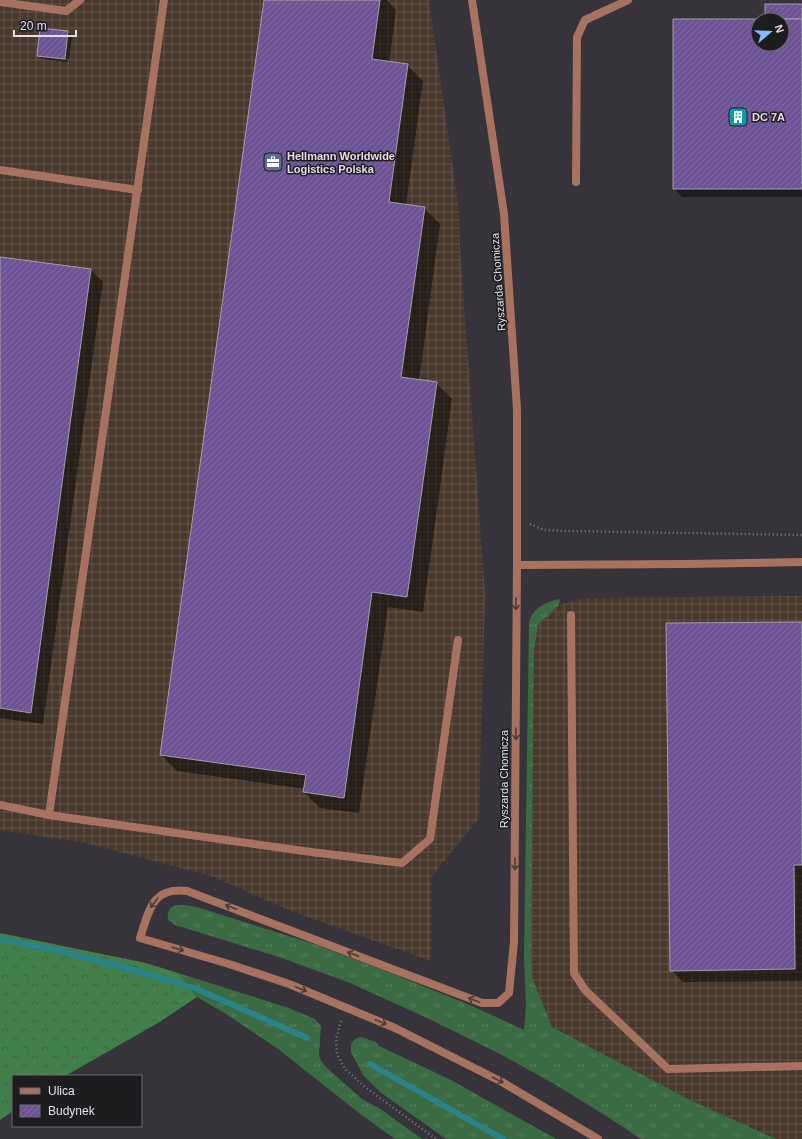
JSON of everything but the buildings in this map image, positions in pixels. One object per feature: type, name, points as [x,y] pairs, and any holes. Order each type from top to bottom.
[{"type":"street","points":[[0,2],[66,11],[80,0]]},
{"type":"street","points":[[49,815],[164,0]]},
{"type":"street","name":"Ryszarda Chomicza","points":[[345,1007],[289,984],[237,966],[140,938],[149,909],[166,891],[176,889],[187,891],[482,1003],[498,1003],[509,993],[514,942],[517,408],[504,214],[472,0]]},
{"type":"street","points":[[576,182],[577,37],[585,20],[628,0]]},
{"type":"street","points":[[0,170],[138,190]]},
{"type":"street","points":[[517,564],[802,562]]},
{"type":"street","points":[[571,615],[574,974],[585,990],[668,1069],[802,1066]]},
{"type":"street","points":[[0,805],[49,815],[310,852],[402,863],[430,839],[458,640]]},
{"type":"street","points":[[345,1007],[395,1028],[502,1082],[598,1139]]},
{"type":"path","points":[[516,522],[532,524],[544,530],[802,535]]},
{"type":"path","points":[[345,1007],[336,1039],[337,1054],[345,1069],[365,1087],[436,1139]]},
{"type":"shaded area","points":[[0,0],[429,0],[459,212],[460,249],[485,594],[479,818],[431,877],[431,961],[294,912],[211,876],[86,843],[0,830]]},
{"type":"shaded area","points":[[802,596],[802,1139],[776,1139],[692,1101],[552,1027],[532,977],[534,651],[538,625],[559,605],[584,598]]},
{"type":"green space","points":[[560,599],[559,605],[538,625],[534,651],[532,977],[552,1027],[692,1101],[776,1139],[641,1139],[551,1082],[500,1054],[427,1018],[350,983],[282,958],[175,925],[168,920],[170,908],[174,906],[185,905],[203,909],[314,944],[383,970],[470,1005],[524,1030],[526,1006],[524,956],[529,622],[537,609],[541,606],[550,601]]},
{"type":"green space","points":[[0,933],[146,963],[178,973],[197,997],[158,1023],[67,1075],[12,1075],[12,1112],[0,1120]]},
{"type":"green space","points":[[178,973],[289,1008],[315,1019],[321,1026],[319,1055],[321,1061],[327,1068],[362,1099],[379,1108],[422,1139],[395,1139],[359,1113],[278,1049],[226,1014],[197,997]]},
{"type":"green space","points":[[361,1037],[376,1042],[379,1046],[451,1080],[556,1139],[446,1139],[380,1092],[363,1075],[351,1052],[351,1044],[355,1039]]},
{"type":"waterway","points":[[0,939],[61,951],[152,975],[197,989],[307,1038]]},
{"type":"waterway","points":[[370,1064],[503,1139]]},
{"type":"place","name":"DC 7A","points":[[738,117]]},
{"type":"place","name":"Hellmann Worldwide Logistics Polska","points":[[273,162]]}]
